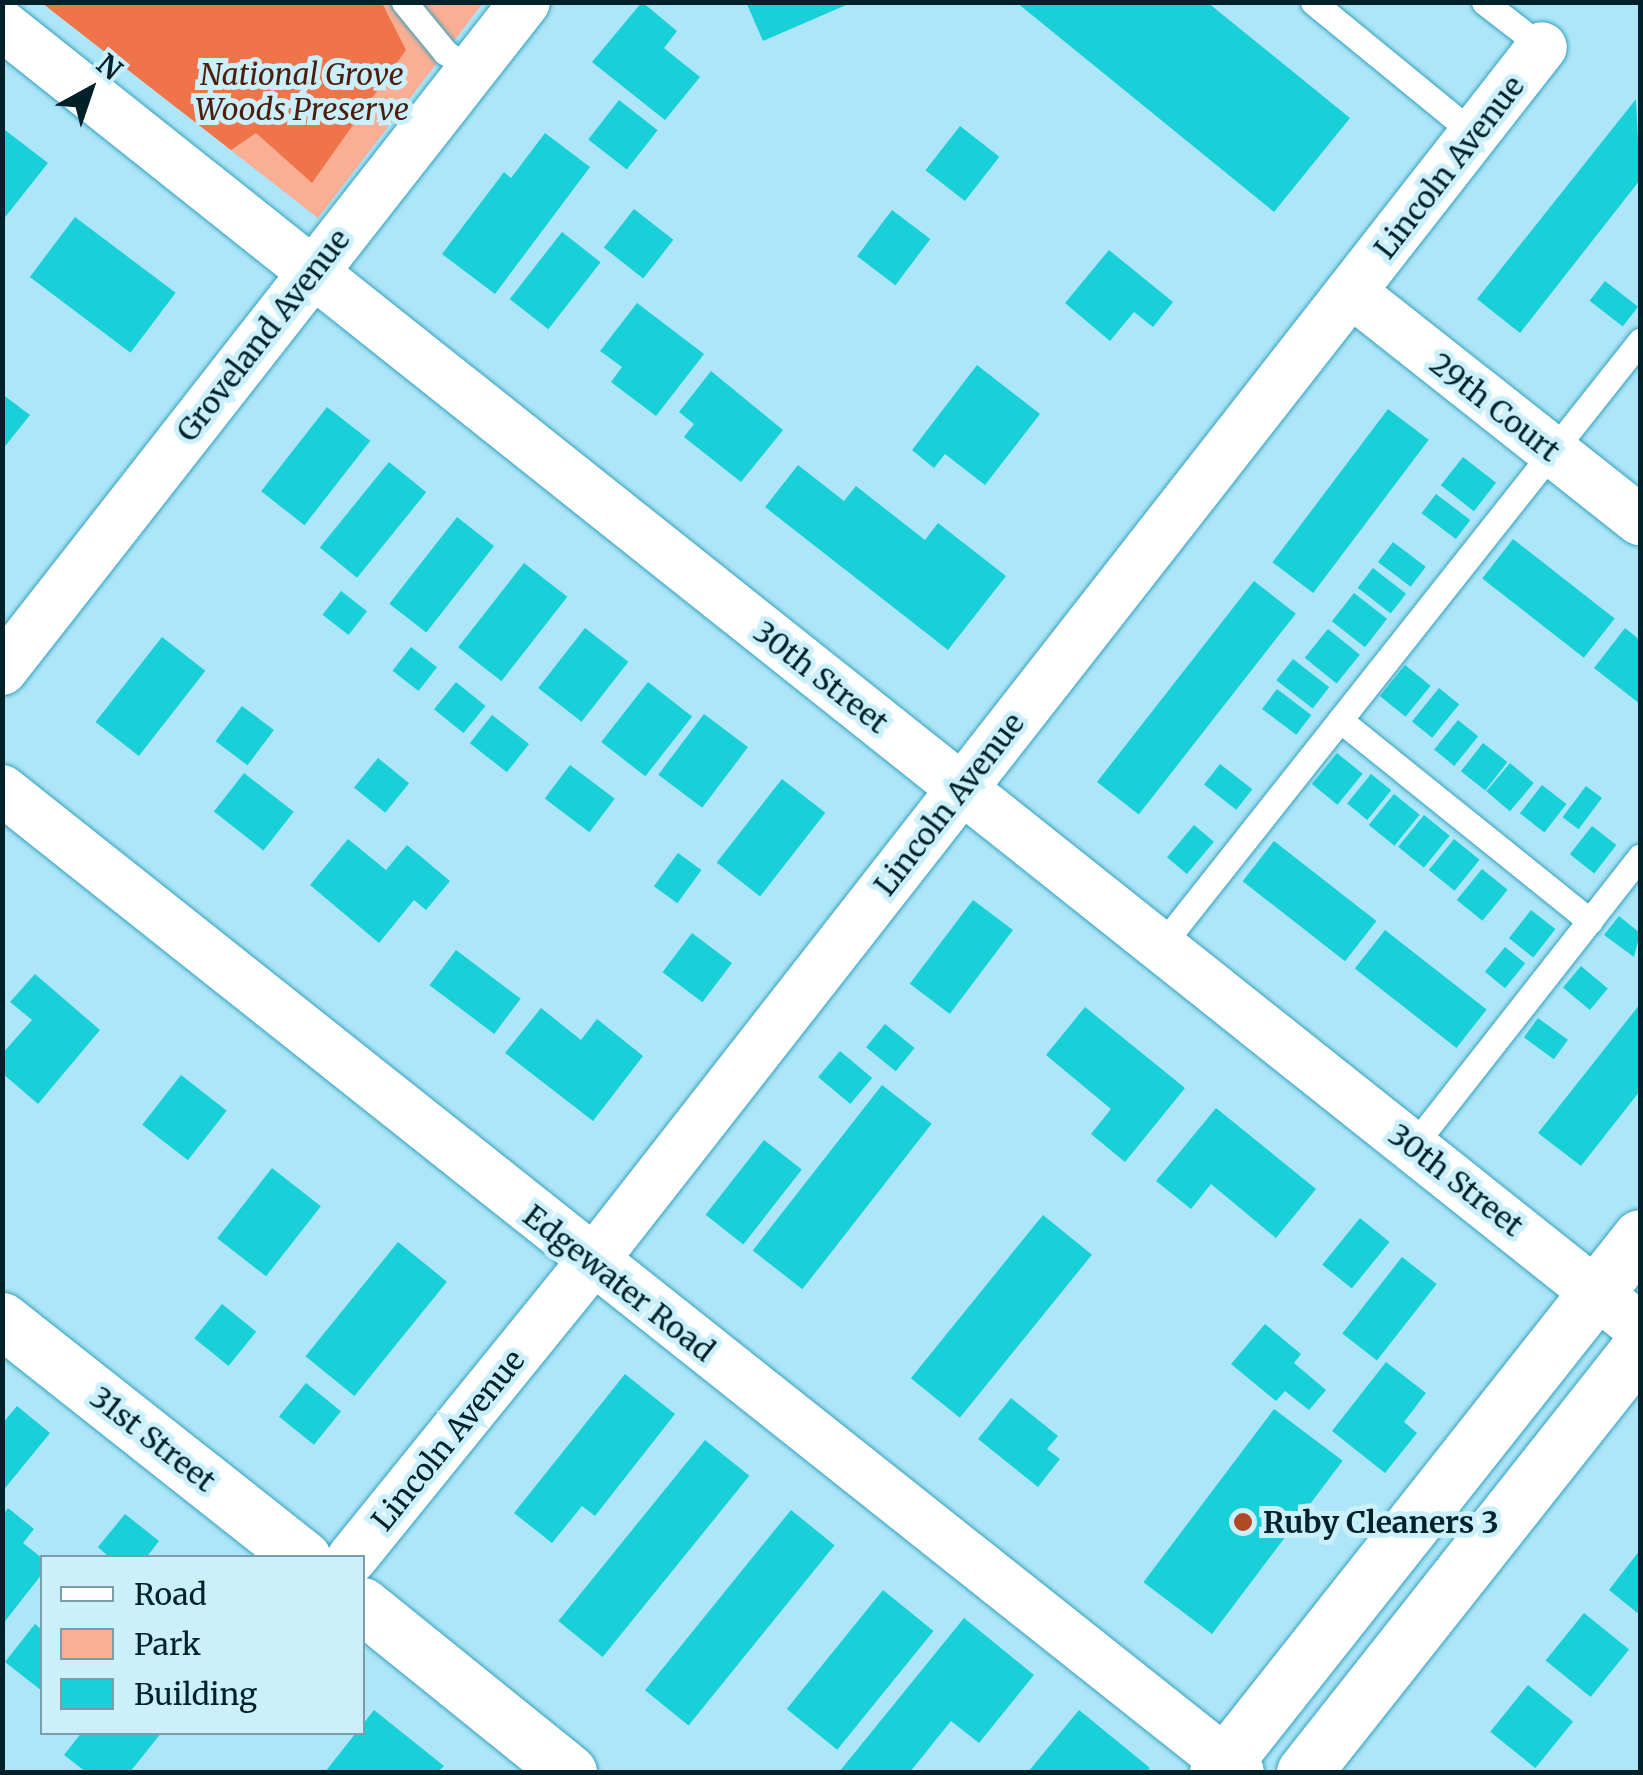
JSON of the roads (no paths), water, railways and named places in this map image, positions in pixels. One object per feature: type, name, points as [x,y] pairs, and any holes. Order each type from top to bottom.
[{"type":"street","name":"Groveland Avenue","points":[[2,670],[525,2]]},
{"type":"street","name":"30th Street","points":[[2,25],[310,274],[1640,1328]]},
{"type":"street","name":"Lincoln Avenue","points":[[354,1555],[592,1262],[1542,48]]},
{"type":"street","name":"29th Court","points":[[1351,292],[1640,520]]},
{"type":"street","name":"Edgewater Road","points":[[2,790],[1227,1769]]},
{"type":"street","points":[[1227,1769],[1640,1237]]},
{"type":"street","name":"31st Street","points":[[2,1320],[299,1555]]},
{"type":"street","points":[[1304,1772],[1640,1347]]},
{"type":"street","points":[[365,1607],[566,1772]]},
{"type":"lane","points":[[404,2],[445,52],[472,70]]},
{"type":"lane","points":[[1313,2],[1474,134]]},
{"type":"lane","points":[[1484,2],[1542,48]]},
{"type":"lane","points":[[1161,946],[1640,341]]},
{"type":"lane","points":[[1340,720],[1590,921]]},
{"type":"lane","points":[[1413,1146],[1640,856]]},
{"type":"place","name":"Ruby Cleaners 3","points":[[1243,1522]]},
{"type":"park label","name":"National Grove Woods Preserve","points":[[302,91]]}]
